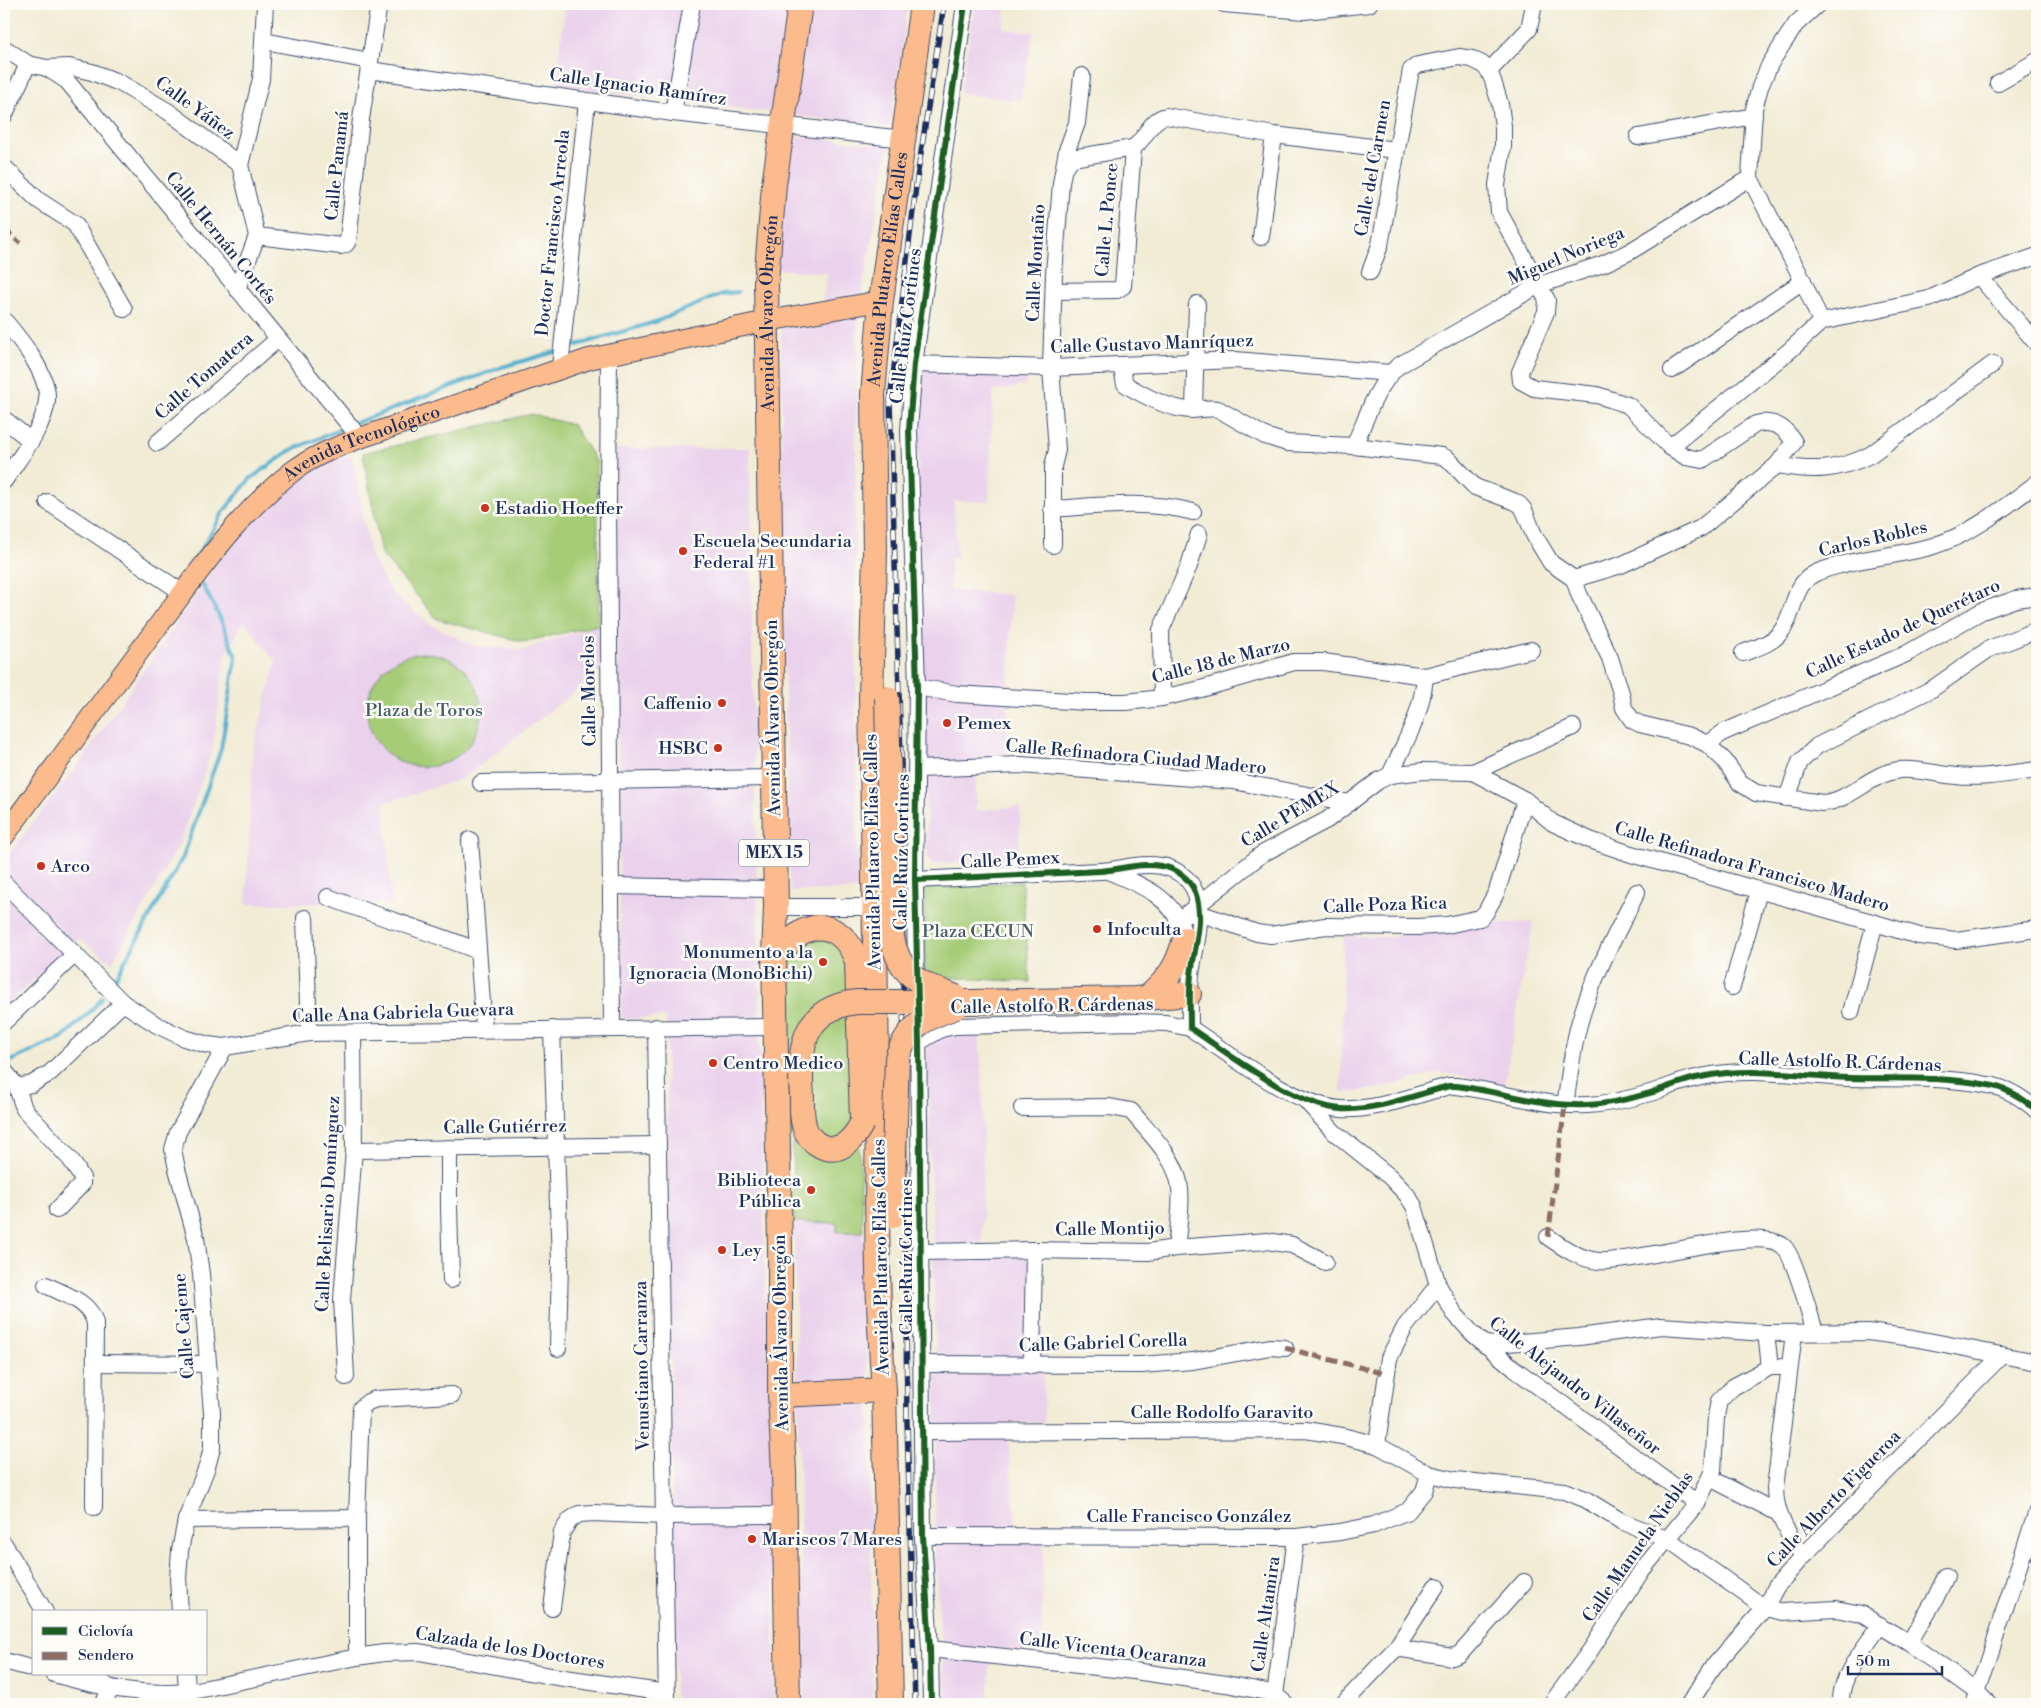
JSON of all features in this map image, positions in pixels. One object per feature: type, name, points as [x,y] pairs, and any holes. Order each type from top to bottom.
[{"type":"highway","name":"Avenida Álvaro Obregón","points":[[788,1704],[780,1394],[780,1247],[774,956],[774,778],[767,254],[774,184],[800,4]]},
{"type":"highway","name":"Avenida Plutarco Elías Calles","points":[[890,1704],[884,1390],[880,1338],[877,1194],[878,1124],[870,697],[875,553],[873,394],[882,300],[922,4]]},
{"type":"highway","points":[[875,553],[887,698],[892,937],[895,953],[901,965],[910,975],[921,982],[969,1002]]},
{"type":"highway","points":[[774,956],[789,945],[796,936],[806,930],[816,928],[829,928],[848,941],[853,950],[856,962],[862,1123],[853,1138],[846,1145],[837,1148],[826,1148],[815,1143],[808,1135],[803,1124],[800,1075],[802,1054],[812,1026],[823,1012],[840,1004],[857,1002],[969,1002],[1141,999],[1190,983]]},
{"type":"highway","points":[[1141,999],[1172,974],[1180,957],[1182,929]]},
{"type":"highway","points":[[880,1338],[884,1329],[888,1294],[892,1216],[895,1071],[901,1045],[908,1034],[926,1019],[969,1002]]},
{"type":"highway","points":[[780,1394],[884,1390]]},
{"type":"main road","name":"Avenida Tecnológico","points":[[4,836],[183,593],[237,526],[277,484],[308,461],[326,451],[360,438],[560,368],[609,354],[767,321],[882,300]]},
{"type":"street","points":[[240,166],[262,79],[265,4]]},
{"type":"street","name":"Calle Panamá","points":[[257,236],[341,246],[346,244],[379,4]]},
{"type":"street","points":[[673,113],[692,4]]},
{"type":"street","name":"Calle Ruíz Cortines","points":[[931,1704],[930,1649],[922,1536],[919,1042],[915,880],[918,687],[908,430],[914,364],[965,4]]},
{"type":"street","points":[[1224,4],[1304,11],[1369,4]]},
{"type":"street","points":[[1534,4],[1528,29],[1489,71],[1500,104],[1503,126],[1503,147],[1497,185],[1499,212],[1545,295],[1548,305],[1522,367],[1521,380],[1534,388],[1597,395],[1628,405],[1670,447],[1686,458],[1702,460],[1756,424],[1766,422],[1778,425],[1788,432],[1794,442],[1777,465],[1701,528],[1621,565],[1574,579]]},
{"type":"street","points":[[1816,4],[1796,24],[1770,64],[1760,87],[1754,116],[1750,178],[1803,281],[1821,322]]},
{"type":"street","name":"Calle Ignacio Ramírez","points":[[264,41],[370,65],[587,101],[673,113],[903,139]]},
{"type":"street","name":"Calle Yáñez","points":[[4,48],[28,64],[47,68],[69,67],[92,72],[120,83],[169,112],[240,166],[257,236]]},
{"type":"street","name":"Calle del Carmen","points":[[1370,272],[1380,244],[1411,70],[1418,65],[1459,57],[1472,59],[1482,64],[1489,71]]},
{"type":"street","points":[[1998,83],[2037,61]]},
{"type":"street","points":[[4,116],[28,64]]},
{"type":"street","name":"Calle Hernán Cortés","points":[[47,68],[67,81],[360,438]]},
{"type":"street","name":"Calle Montaño","points":[[1053,545],[1053,466],[1057,450],[1051,368],[1054,291],[1061,183],[1067,150],[1076,123],[1082,76]]},
{"type":"street","name":"Doctor Francisco Arreola","points":[[560,368],[587,101]]},
{"type":"street","points":[[1065,167],[1072,158],[1133,148],[1139,144],[1159,117],[1166,116],[1274,135],[1396,150]]},
{"type":"street","points":[[1638,137],[1754,116]]},
{"type":"street","points":[[1261,237],[1274,135]]},
{"type":"street","name":"Calle L. Ponce","points":[[1054,291],[1117,290],[1123,286],[1133,148]]},
{"type":"street","points":[[4,167],[38,200],[75,224],[124,309]]},
{"type":"street","name":"Miguel Noriega","points":[[1354,446],[1390,373],[1398,366],[1539,285],[1603,264],[1629,252],[1750,178]]},
{"type":"street","points":[[237,289],[257,236]]},
{"type":"street","points":[[1670,447],[1790,351],[1821,322],[1929,299],[1979,276],[2037,256]]},
{"type":"street","points":[[1979,276],[2037,344]]},
{"type":"street","points":[[1672,370],[1803,281]]},
{"type":"street","points":[[1194,409],[1197,304]]},
{"type":"street","points":[[4,320],[27,350],[45,384],[47,399],[43,415],[31,441],[4,481]]},
{"type":"street","name":"Calle Tomatera","points":[[157,443],[278,339]]},
{"type":"street","name":"Calle Morelos","points":[[609,354],[608,523],[612,1028]]},
{"type":"street","name":"Calle Gustavo Manríquez","points":[[914,364],[1051,368],[1251,360],[1390,373]]},
{"type":"street","points":[[1121,364],[1125,384],[1142,394],[1168,405],[1194,409],[1210,407],[1218,409],[1265,436],[1287,443],[1354,446],[1437,454],[1448,458],[1475,487],[1520,505],[1524,510],[1534,535],[1551,563],[1574,579],[1579,594],[1610,658],[1628,716],[1640,724],[1690,736],[1707,744],[1724,760],[1734,777],[1746,788],[1764,795],[1822,803],[1837,801],[1878,776],[1898,770],[1968,777],[2037,770]]},
{"type":"street","points":[[1777,465],[1798,469],[1823,470],[1853,463],[1870,455],[1993,364]]},
{"type":"street","points":[[4,419],[31,441]]},
{"type":"street","name":"Carlos Robles","points":[[1743,652],[1768,642],[1781,632],[1799,588],[1804,580],[1813,574],[1862,560],[1932,546],[1956,538],[2006,506],[2037,483]]},
{"type":"street","points":[[48,502],[183,593]]},
{"type":"street","points":[[1052,509],[1129,504],[1174,507],[1193,512]]},
{"type":"street","points":[[1162,698],[1161,630],[1189,566],[1199,534]]},
{"type":"street","name":"Calle Estado de Querétaro","points":[[1707,744],[1724,732],[1906,654],[1982,611],[2016,599],[2037,596]]},
{"type":"street","points":[[1787,798],[1800,762],[1817,746],[1932,689],[1989,649],[2037,630]]},
{"type":"street","name":"Calle 18 de Marzo","points":[[918,687],[956,694],[1086,702],[1126,702],[1162,698],[1201,689],[1294,662],[1324,662],[1425,676],[1531,650]]},
{"type":"street","points":[[1390,775],[1419,714],[1425,676]]},
{"type":"street","name":"Calle PEMEX","points":[[1182,929],[1198,908],[1262,854],[1327,820],[1390,775],[1423,771],[1473,772],[1573,727]]},
{"type":"street","name":"Calle Refinadora Ciudad Madero","points":[[918,769],[1020,765],[1233,781],[1350,803]]},
{"type":"street","name":"Calle Refinadora Francisco Madero","points":[[1473,772],[1525,800],[1552,822],[1590,840],[1630,854],[1919,936],[1956,940],[2037,929]]},
{"type":"street","points":[[481,783],[774,778]]},
{"type":"street","name":"Calle Poza Rica","points":[[1198,908],[1257,933],[1271,935],[1325,926],[1418,927],[1446,925],[1480,918],[1486,912],[1497,891],[1525,800]]},
{"type":"street","points":[[470,840],[484,1029]]},
{"type":"street","name":"Calle Pemex","points":[[915,880],[1106,870],[1147,864],[1162,866]]},
{"type":"street","points":[[1147,887],[1162,866],[1178,872],[1188,880],[1195,891],[1198,908],[1198,936],[1190,983]]},
{"type":"street","points":[[1106,870],[1147,887],[1170,907],[1182,929],[1190,983],[1190,1028]]},
{"type":"street","name":"Calle Ana Gabriela Guevara","points":[[4,882],[123,1003],[157,1025],[184,1038],[225,1047],[309,1033],[484,1029],[775,1027]]},
{"type":"street","points":[[610,886],[873,907]]},
{"type":"street","points":[[1732,986],[1759,891]]},
{"type":"street","points":[[1565,1105],[1582,1012],[1636,892]]},
{"type":"street","points":[[328,897],[478,951]]},
{"type":"street","points":[[305,918],[309,1033]]},
{"type":"street","points":[[1851,1012],[1875,923]]},
{"type":"street","points":[[4,1022],[75,954]]},
{"type":"street","points":[[18,1087],[32,1084],[50,1073],[123,1003]]},
{"type":"street","name":"Calle Astolfo R. Cárdenas","points":[[919,1042],[941,1029],[956,1026],[1166,1023],[1190,1028],[1280,1087],[1324,1107],[1357,1108],[1391,1102],[1436,1089],[1456,1086],[1565,1105],[1616,1101],[1650,1093],[1701,1077],[1725,1073],[1766,1072],[1847,1078],[1914,1079],[1988,1085],[2018,1096],[2037,1110]]},
{"type":"street","name":"Venustiano Carranza","points":[[656,1028],[667,1699]]},
{"type":"street","points":[[552,1029],[560,1262],[558,1348]]},
{"type":"street","name":"Calle Belisario Domínguez","points":[[346,1377],[342,1299],[354,1150],[353,1033]]},
{"type":"street","name":"Calle Cajeme","points":[[180,1610],[178,1578],[180,1551],[186,1520],[207,1467],[212,1448],[212,1414],[196,1238],[173,1149],[178,1132],[225,1047]]},
{"type":"street","points":[[4,1070],[18,1087],[24,1109],[71,1160],[82,1178],[82,1184],[57,1210]]},
{"type":"street","name":"Calle Alejandro Villaseñor","points":[[1306,1100],[1334,1132],[1390,1177],[1407,1195],[1414,1206],[1438,1284],[1454,1313],[1485,1345],[1567,1409],[1697,1503]]},
{"type":"street","points":[[1022,1108],[1110,1107],[1131,1111],[1162,1149],[1176,1170],[1180,1189],[1176,1248]]},
{"type":"street","name":"Calle Gutiérrez","points":[[354,1150],[658,1145]]},
{"type":"street","points":[[449,1148],[451,1280]]},
{"type":"street","points":[[1548,1237],[1577,1256],[1598,1261],[1615,1261],[1651,1256],[1683,1248],[1736,1240],[1767,1239],[1777,1241],[1785,1247],[1792,1259],[1815,1332]]},
{"type":"street","name":"Calle Montijo","points":[[921,1252],[1034,1250],[1148,1252],[1267,1241],[1292,1245],[1325,1262]]},
{"type":"street","points":[[1032,1366],[1034,1250]]},
{"type":"street","points":[[1377,1446],[1389,1358],[1396,1341],[1438,1284]]},
{"type":"street","points":[[46,1285],[81,1303],[93,1315],[95,1323],[94,1507]]},
{"type":"street","points":[[1485,1345],[1579,1338],[1661,1326],[1766,1333],[1877,1334],[1913,1338],[2037,1362]]},
{"type":"street","points":[[1766,1333],[1770,1367],[1790,1368]]},
{"type":"street","points":[[1794,1333],[1775,1488],[1778,1514],[1803,1556]]},
{"type":"street","name":"Calle Gabriel Corella","points":[[921,1364],[1141,1365],[1193,1361],[1270,1347],[1285,1348]]},
{"type":"street","name":"Calle Alberto Figueroa","points":[[1689,1704],[1725,1651],[1766,1608],[1776,1587],[1803,1556],[2002,1355]]},
{"type":"street","points":[[96,1363],[208,1364]]},
{"type":"street","name":"Calle Manuela Nieblas","points":[[1551,1704],[1610,1620],[1642,1570],[1697,1503],[1710,1478],[1714,1464],[1716,1416],[1719,1402],[1733,1387],[1770,1367]]},
{"type":"street","points":[[357,1657],[361,1408],[364,1404],[376,1399],[452,1395]]},
{"type":"street","name":"Calle Rodolfo Garavito","points":[[922,1432],[1306,1430],[1342,1436],[1377,1446],[1429,1474],[1455,1480],[1564,1491],[1585,1499],[1621,1521],[1668,1540],[1766,1608],[1783,1612],[1836,1609],[1861,1614],[1909,1643],[1980,1701]]},
{"type":"street","name":"Calle Francisco González","points":[[922,1536],[1296,1537],[1340,1532],[1374,1525],[1408,1511],[1424,1491],[1429,1474]]},
{"type":"street","points":[[1710,1478],[1778,1514]]},
{"type":"street","points":[[1980,1701],[2037,1511]]},
{"type":"street","points":[[552,1608],[562,1532],[570,1520],[579,1514],[664,1516],[784,1515]]},
{"type":"street","points":[[186,1520],[358,1518]]},
{"type":"street","name":"Calle Altamira","points":[[1281,1700],[1296,1537]]},
{"type":"street","points":[[4,1544],[44,1610]]},
{"type":"street","points":[[1909,1643],[1934,1601],[1946,1576]]},
{"type":"street","points":[[1396,1648],[1452,1657],[1460,1654],[1524,1582]]},
{"type":"street","points":[[1343,1704],[1396,1648],[1436,1586]]},
{"type":"street","points":[[1841,1699],[1842,1688],[1847,1676],[1880,1625]]},
{"type":"street","name":"Calle Vicenta Ocaranza","points":[[930,1649],[1226,1684],[1258,1689],[1281,1700]]},
{"type":"street","name":"Calzada de los Doctores","points":[[62,1676],[111,1689],[188,1698],[357,1657],[384,1653],[419,1652],[667,1699]]},
{"type":"street","points":[[4,1661],[32,1668]]},
{"type":"street","points":[[94,1676],[111,1689],[103,1704]]},
{"type":"street","points":[[186,1676],[188,1698]]},
{"type":"shaded area","points":[[565,4],[908,4],[890,127],[556,86]]},
{"type":"shaded area","points":[[975,4],[1006,4],[1003,29],[1034,32],[1020,101],[960,93]]},
{"type":"shaded area","points":[[793,136],[889,145],[858,315],[855,518],[857,890],[790,891],[785,688],[781,329],[818,321],[828,273],[778,269]]},
{"type":"shaded area","points":[[921,369],[1026,371],[1026,385],[993,391],[989,502],[954,501],[957,558],[951,558],[949,590],[1012,595],[1006,756],[976,757],[976,811],[1021,806],[1018,858],[932,864],[928,860],[922,703],[918,439]]},
{"type":"shaded area","points":[[750,448],[752,654],[766,1318],[774,1576],[774,1704],[675,1704],[666,1017],[621,1019],[615,449]]},
{"type":"shaded area","points":[[352,456],[370,555],[391,592],[429,624],[475,646],[522,650],[599,625],[600,672],[464,778],[384,803],[392,903],[246,904],[253,749],[276,662],[244,621],[225,656],[213,748],[179,845],[112,963],[80,939],[4,1007],[4,860],[83,758],[223,555],[268,506],[322,462]]},
{"type":"shaded area","points":[[1533,922],[1504,1085],[1440,1072],[1381,1088],[1341,1093],[1343,936],[1391,937],[1488,923]]},
{"type":"shaded area","points":[[979,1030],[983,1097],[982,1256],[1042,1255],[1044,1423],[1006,1422],[1016,1525],[1044,1527],[1041,1654],[991,1648],[988,1704],[946,1704],[935,1559],[936,1356],[927,1042],[949,1032]]},
{"type":"shaded area","points":[[794,1223],[837,1223],[837,1232],[863,1232],[869,1401],[873,1704],[804,1704]]},
{"type":"green space","name":"Estadio Hoeffer","points":[[532,414],[573,425],[597,463],[599,625],[523,642],[437,619],[381,554],[363,453]]},
{"type":"green space","name":"Plaza de Toros","points":[[424,653],[446,658],[464,670],[476,688],[481,710],[476,732],[464,750],[446,762],[424,767],[402,762],[384,750],[372,732],[367,710],[372,688],[384,670],[402,658]]},
{"type":"green space","name":"Plaza CECUN","points":[[1022,882],[1030,982],[925,976],[924,886]]},
{"type":"green space","points":[[826,933],[850,952],[863,1232],[837,1232],[837,1223],[794,1222],[788,957],[796,944]]},
{"type":"waterway","points":[[567,348],[655,322],[722,294],[738,292]]},
{"type":"waterway","points":[[353,424],[502,367],[558,351]]},
{"type":"waterway","points":[[194,562],[224,511],[250,479],[291,450],[346,427]]},
{"type":"waterway","points":[[114,981],[183,857],[221,749],[236,657],[220,618],[200,580]]},
{"type":"waterway","points":[[4,1064],[63,1037],[102,998]]},
{"type":"railway","points":[[915,1704],[907,1422],[901,758],[890,400],[917,178],[944,4]]},
{"type":"marked path","points":[[4,229],[20,243]]},
{"type":"marked path","points":[[1548,1237],[1565,1105]]},
{"type":"marked path","points":[[1285,1348],[1386,1374]]},
{"type":"cycle path","points":[[931,1704],[930,1649],[923,1536],[919,1042],[915,880],[917,687],[909,430],[914,364],[965,4]]},
{"type":"cycle path","points":[[915,880],[1100,871],[1145,865],[1161,866],[1177,871],[1193,887],[1199,913],[1198,934],[1190,981],[1190,1028],[1283,1089],[1323,1106],[1341,1109],[1368,1108],[1449,1086],[1472,1088],[1554,1104],[1587,1105],[1635,1097],[1694,1078],[1737,1072],[1756,1072],[1848,1078],[1936,1079],[1971,1082],[1995,1086],[2008,1091],[2037,1111]]},
{"type":"place","name":"Estadio Hoeffer","points":[[485,508]]},
{"type":"place","name":"Escuela Secundaria Federal #1","points":[[683,551]]},
{"type":"place","name":"Caffenio","points":[[722,703]]},
{"type":"place","name":"Pemex","points":[[947,723]]},
{"type":"place","name":"HSBC","points":[[718,748]]},
{"type":"place","name":"Arco","points":[[41,866]]},
{"type":"place","name":"Infoculta","points":[[1097,929]]},
{"type":"place","name":"Monumento a la Ignoracia (MonoBichi)","points":[[823,962]]},
{"type":"place","name":"Centro Medico","points":[[713,1063]]},
{"type":"place","name":"Biblioteca Pública","points":[[811,1190]]},
{"type":"place","name":"Ley","points":[[722,1250]]},
{"type":"place","name":"Mariscos 7 Mares","points":[[752,1539]]}]
